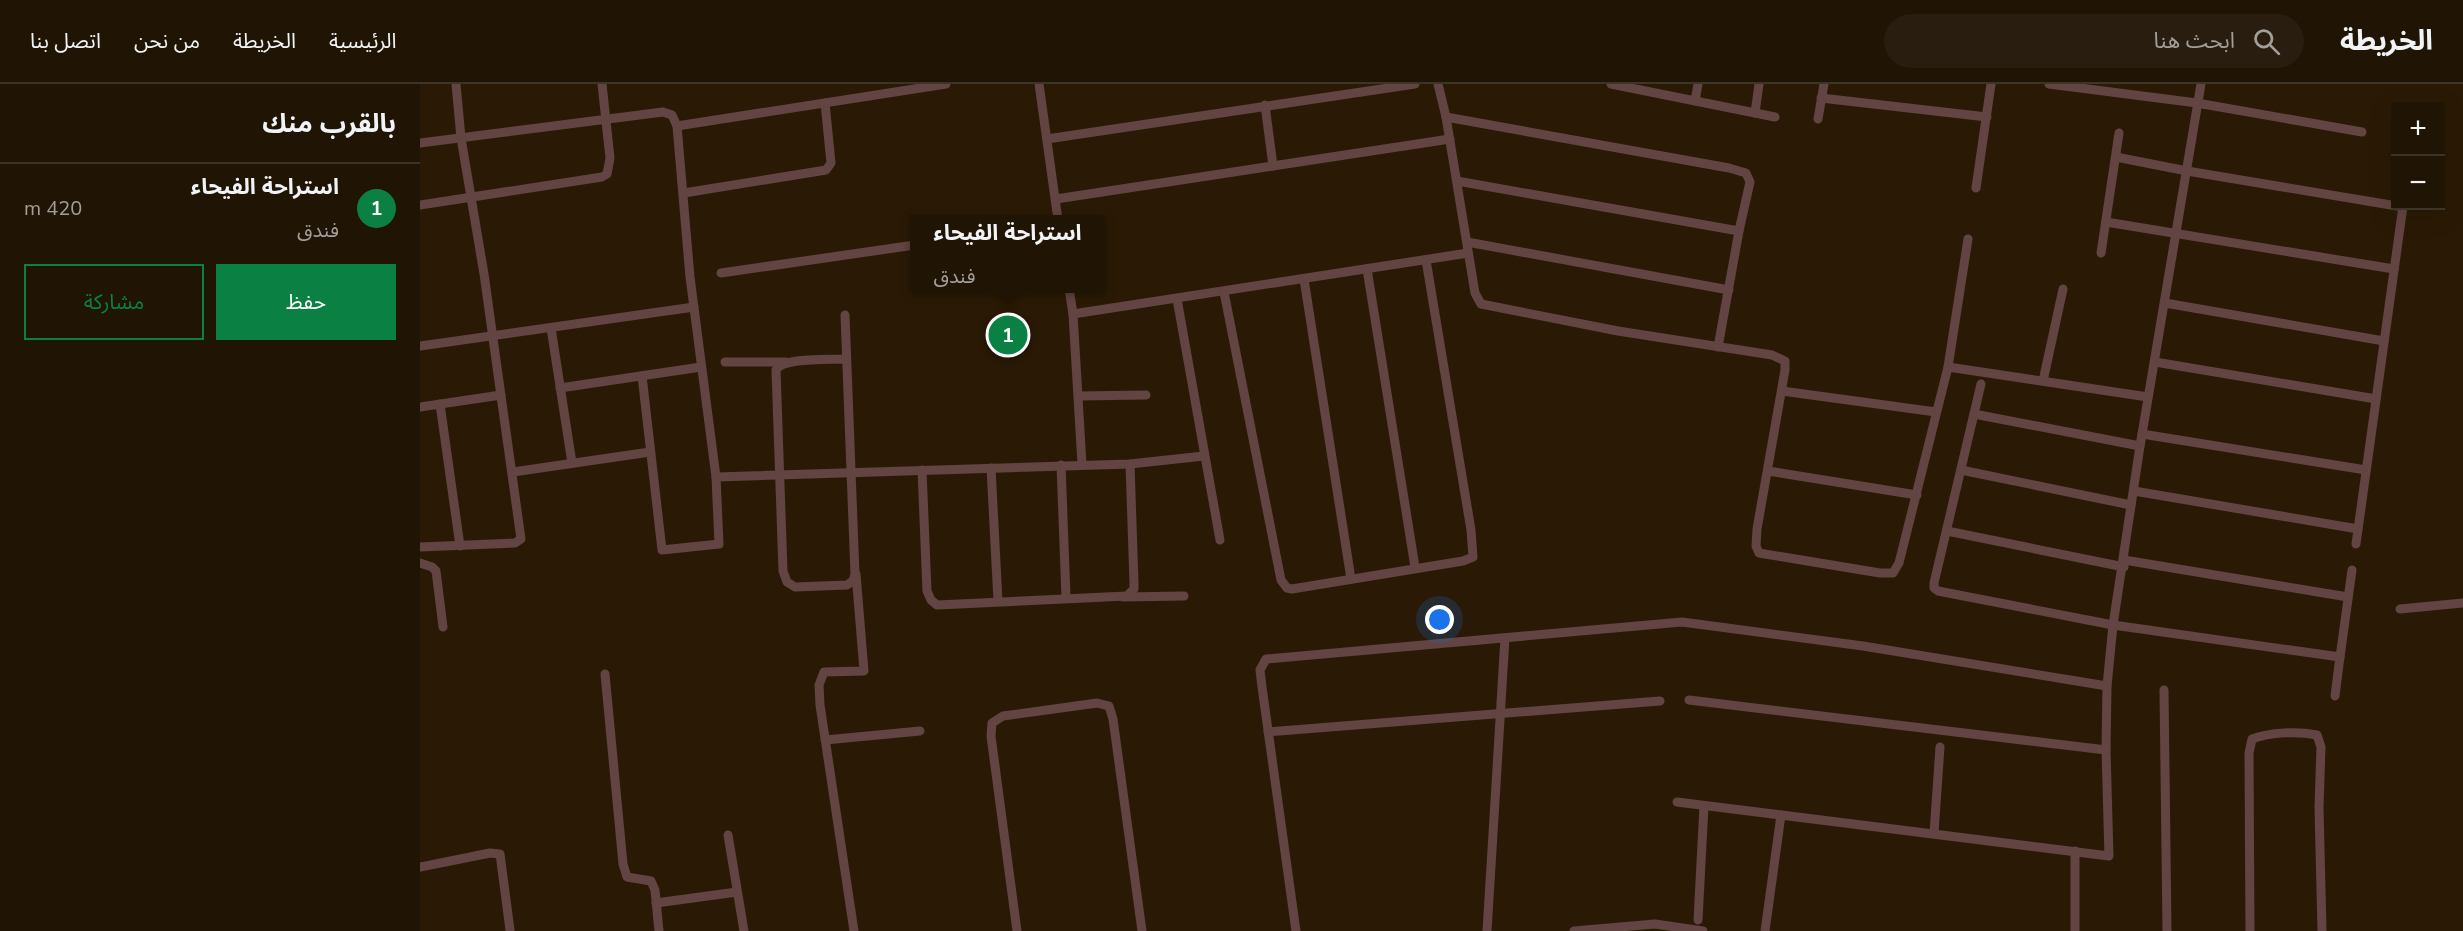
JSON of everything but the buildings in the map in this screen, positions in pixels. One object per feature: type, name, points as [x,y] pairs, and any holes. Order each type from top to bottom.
[{"type":"street","points":[[420,547],[521,541],[484,274],[461,138],[456,84]]},
{"type":"street","points":[[420,205],[602,177],[607,174],[610,166],[602,84]]},
{"type":"street","points":[[677,126],[946,84]]},
{"type":"street","points":[[1039,84],[1058,215]]},
{"type":"street","points":[[1047,139],[1415,84]]},
{"type":"street","points":[[1438,84],[1450,139],[1476,297],[1480,304],[1618,331],[1780,357],[1786,365],[1756,546],[1759,553],[1766,556],[1893,573],[1899,563],[1948,367],[1968,239]]},
{"type":"street","points":[[1611,84],[1634,86],[1775,117]]},
{"type":"street","points":[[1695,101],[1698,84]]},
{"type":"street","points":[[1755,113],[1760,84]]},
{"type":"street","points":[[1818,119],[1824,84]]},
{"type":"street","points":[[1976,188],[1991,84]]},
{"type":"street","points":[[2049,84],[2198,103],[2362,132]]},
{"type":"street","points":[[1677,802],[2109,856],[2107,686],[2113,625],[2140,446],[2201,84]]},
{"type":"street","points":[[1821,98],[1987,117]]},
{"type":"street","points":[[684,194],[826,170],[831,163],[825,103]]},
{"type":"street","points":[[1265,105],[1273,166]]},
{"type":"street","points":[[420,143],[663,112],[672,115],[677,126],[694,307],[716,477],[719,544],[662,550],[642,376]]},
{"type":"street","points":[[1446,117],[1743,171],[1749,177],[1750,182],[1718,347]]},
{"type":"street","points":[[2101,253],[2119,133]]},
{"type":"street","points":[[1056,199],[1450,139]]},
{"type":"street","points":[[2116,157],[2187,171],[2391,204]]},
{"type":"street","points":[[1457,181],[1739,231]]},
{"type":"street","points":[[2356,544],[2402,210]]},
{"type":"street","points":[[2106,222],[2394,269]]},
{"type":"street","points":[[1467,242],[1728,290]]},
{"type":"street","points":[[721,273],[910,246]]},
{"type":"street","points":[[1073,314],[1468,253]]},
{"type":"street","points":[[1224,292],[1281,580],[1287,588],[1292,589],[1415,567],[1469,560],[1474,552],[1426,260]]},
{"type":"street","points":[[1367,269],[1415,567]]},
{"type":"street","points":[[1304,279],[1351,579]]},
{"type":"street","points":[[2043,381],[2063,289]]},
{"type":"street","points":[[1070,293],[1079,396],[1082,464]]},
{"type":"street","points":[[1177,299],[1220,540]]},
{"type":"street","points":[[2165,303],[2384,341]]},
{"type":"street","points":[[420,346],[694,307]]},
{"type":"street","points":[[845,315],[855,566],[864,671],[824,672],[820,676],[820,705],[854,931]]},
{"type":"street","points":[[551,327],[573,463]]},
{"type":"street","points":[[724,363],[846,359]]},
{"type":"street","points":[[788,362],[779,365],[775,373],[783,571],[787,582],[795,587],[847,585],[853,581],[855,566]]},
{"type":"street","points":[[2155,362],[2376,399]]},
{"type":"street","points":[[560,388],[701,367]]},
{"type":"street","points":[[1948,367],[2148,397]]},
{"type":"street","points":[[1981,384],[1934,588],[1938,591],[2113,625],[2340,657]]},
{"type":"street","points":[[1782,391],[1936,412]]},
{"type":"street","points":[[420,407],[501,395]]},
{"type":"street","points":[[1079,396],[1146,395]]},
{"type":"street","points":[[440,404],[460,546]]},
{"type":"street","points":[[1974,414],[2140,446]]},
{"type":"street","points":[[2142,434],[2366,470]]},
{"type":"street","points":[[513,472],[650,452]]},
{"type":"street","points":[[716,477],[1130,464],[1204,456]]},
{"type":"street","points":[[1121,597],[1127,596],[1134,589],[1130,464]]},
{"type":"street","points":[[1061,465],[1066,597]]},
{"type":"street","points":[[991,468],[998,601]]},
{"type":"street","points":[[922,471],[927,591],[930,600],[938,605],[1066,597],[1184,596]]},
{"type":"street","points":[[1768,471],[1917,495]]},
{"type":"street","points":[[1961,471],[2131,505]]},
{"type":"street","points":[[2134,491],[2358,529]]},
{"type":"street","points":[[1947,531],[2124,564],[2348,597]]},
{"type":"street","points":[[420,563],[436,571],[443,627]]},
{"type":"street","points":[[2335,696],[2352,570]]},
{"type":"street","points":[[2400,609],[2463,603]]},
{"type":"street","points":[[1296,931],[1260,670],[1266,659],[1694,623],[1863,646],[2107,686]]},
{"type":"street","points":[[1487,931],[1505,638]]},
{"type":"street","points":[[605,674],[623,864],[627,877],[651,881],[655,890],[659,931]]},
{"type":"street","points":[[2164,690],[2167,931]]},
{"type":"street","points":[[1268,732],[1660,700]]},
{"type":"street","points":[[1689,700],[2106,750]]},
{"type":"street","points":[[1017,931],[991,736],[992,723],[1003,716],[1097,703],[1109,706],[1113,719],[1142,931]]},
{"type":"street","points":[[825,740],[920,731]]},
{"type":"street","points":[[2250,931],[2250,745],[2252,739],[2262,736],[2309,734],[2317,735],[2321,747],[2319,808],[2322,931]]},
{"type":"street","points":[[1934,833],[1940,747]]},
{"type":"street","points":[[1698,920],[1704,806]]},
{"type":"street","points":[[1765,931],[1781,815]]},
{"type":"street","points":[[728,835],[744,931]]},
{"type":"street","points":[[2075,851],[2075,931]]},
{"type":"street","points":[[420,867],[490,853],[500,854],[510,930]]},
{"type":"street","points":[[656,903],[737,892]]},
{"type":"street","points":[[1574,931],[1655,924],[1703,931]]},
{"type":"place","name":"استراحة الفيحاء","points":[[1008,335]]}]
